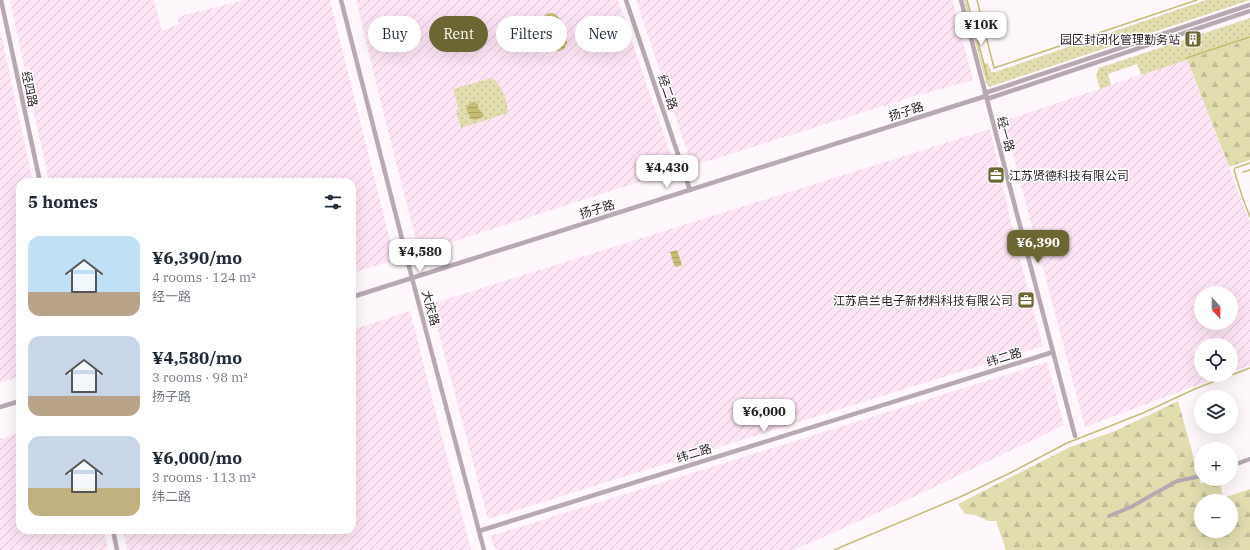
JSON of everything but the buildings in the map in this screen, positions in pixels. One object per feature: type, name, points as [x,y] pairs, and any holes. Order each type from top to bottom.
[{"type":"street","name":"经四路","points":[[1,0],[39,178]]},
{"type":"street","name":"大庆路","points":[[341,0],[412,278],[484,550]]},
{"type":"street","name":"经二路","points":[[626,0],[690,190]]},
{"type":"street","name":"经一路","points":[[961,0],[1075,436]]},
{"type":"street","name":"扬子路","points":[[986,96],[1250,5]]},
{"type":"street","name":"扬子路","points":[[356,296],[1250,11]]},
{"type":"street","name":"纬二路","points":[[479,530],[1053,352]]},
{"type":"street","points":[[0,407],[16,401]]},
{"type":"street","points":[[1238,463],[1250,459]]},
{"type":"street","points":[[1109,516],[1131,507],[1177,481],[1194,477]]},
{"type":"street","points":[[114,534],[117,550]]},
{"type":"shaded area","points":[[10,0],[154,0],[162,31],[179,24],[177,17],[244,0],[330,0],[395,260],[356,272],[356,178],[48,178]]},
{"type":"shaded area","points":[[356,0],[618,0],[623,16],[575,16],[575,52],[632,52],[632,41],[676,170],[427,250],[417,244],[369,52],[421,52],[421,16],[368,16],[368,49]]},
{"type":"shaded area","points":[[636,0],[952,0],[973,80],[912,97],[692,166]]},
{"type":"shaded area","points":[[551,13],[557,16],[545,16]]},
{"type":"shaded area","points":[[0,29],[32,178],[16,178],[16,377],[0,383]]},
{"type":"shaded area","points":[[1187,59],[1250,223],[1250,365],[1238,369],[1238,338],[1194,338],[1194,382],[1205,382],[1085,427],[1004,121]]},
{"type":"shaded area","points":[[474,102],[478,104],[478,108],[484,115],[483,117],[475,120],[471,119],[466,109],[469,104]]},
{"type":"shaded area","points":[[990,129],[1015,239],[1043,346],[488,519],[431,304]]},
{"type":"shaded area","points":[[677,250],[682,265],[676,267],[670,252]]},
{"type":"shaded area","points":[[410,311],[471,550],[127,550],[124,534],[356,534],[356,329]]},
{"type":"shaded area","points":[[1047,362],[1064,425],[920,494],[794,550],[495,550],[491,536]]},
{"type":"shaded area","points":[[16,434],[16,534],[105,534],[108,550],[0,550],[0,439]]},
{"type":"green space","points":[[964,0],[966,0],[983,64],[988,63],[991,72],[995,72],[1206,0],[1250,0],[989,87],[986,83]]},
{"type":"green space","points":[[1250,18],[1250,39],[1141,75],[1137,64],[1108,74],[1111,85],[1100,89],[1096,75],[1099,68]]},
{"type":"green space","points":[[1250,39],[1250,160],[1229,167],[1187,59]]},
{"type":"green space","points":[[491,78],[498,83],[501,88],[507,104],[508,113],[461,128],[456,110],[459,109],[453,89]]},
{"type":"green space","points":[[1178,401],[1194,459],[1194,486],[1221,486],[1222,494],[1194,494],[1194,538],[1238,538],[1238,494],[1235,494],[1250,489],[1250,550],[1006,550],[996,521],[988,521],[975,515],[965,514],[958,504],[1070,447],[1115,431]]},
{"type":"waterway","points":[[967,0],[988,79]]},
{"type":"waterway","points":[[977,0],[994,68],[1197,0]]},
{"type":"waterway","points":[[1186,58],[1250,37]]},
{"type":"waterway","points":[[1250,163],[1235,168],[1234,170],[1250,217]]},
{"type":"waterway","points":[[1243,172],[1250,170]]},
{"type":"waterway","points":[[834,550],[960,497],[1067,443],[1143,413],[1197,388],[1250,368]]},
{"type":"place","name":"园区封闭化管理勤务站","points":[[1193,39]]},
{"type":"place","name":"江苏贤德科技有限公司","points":[[996,175]]},
{"type":"place","name":"江苏启兰电子新材料科技有限公司","points":[[1026,300]]}]
